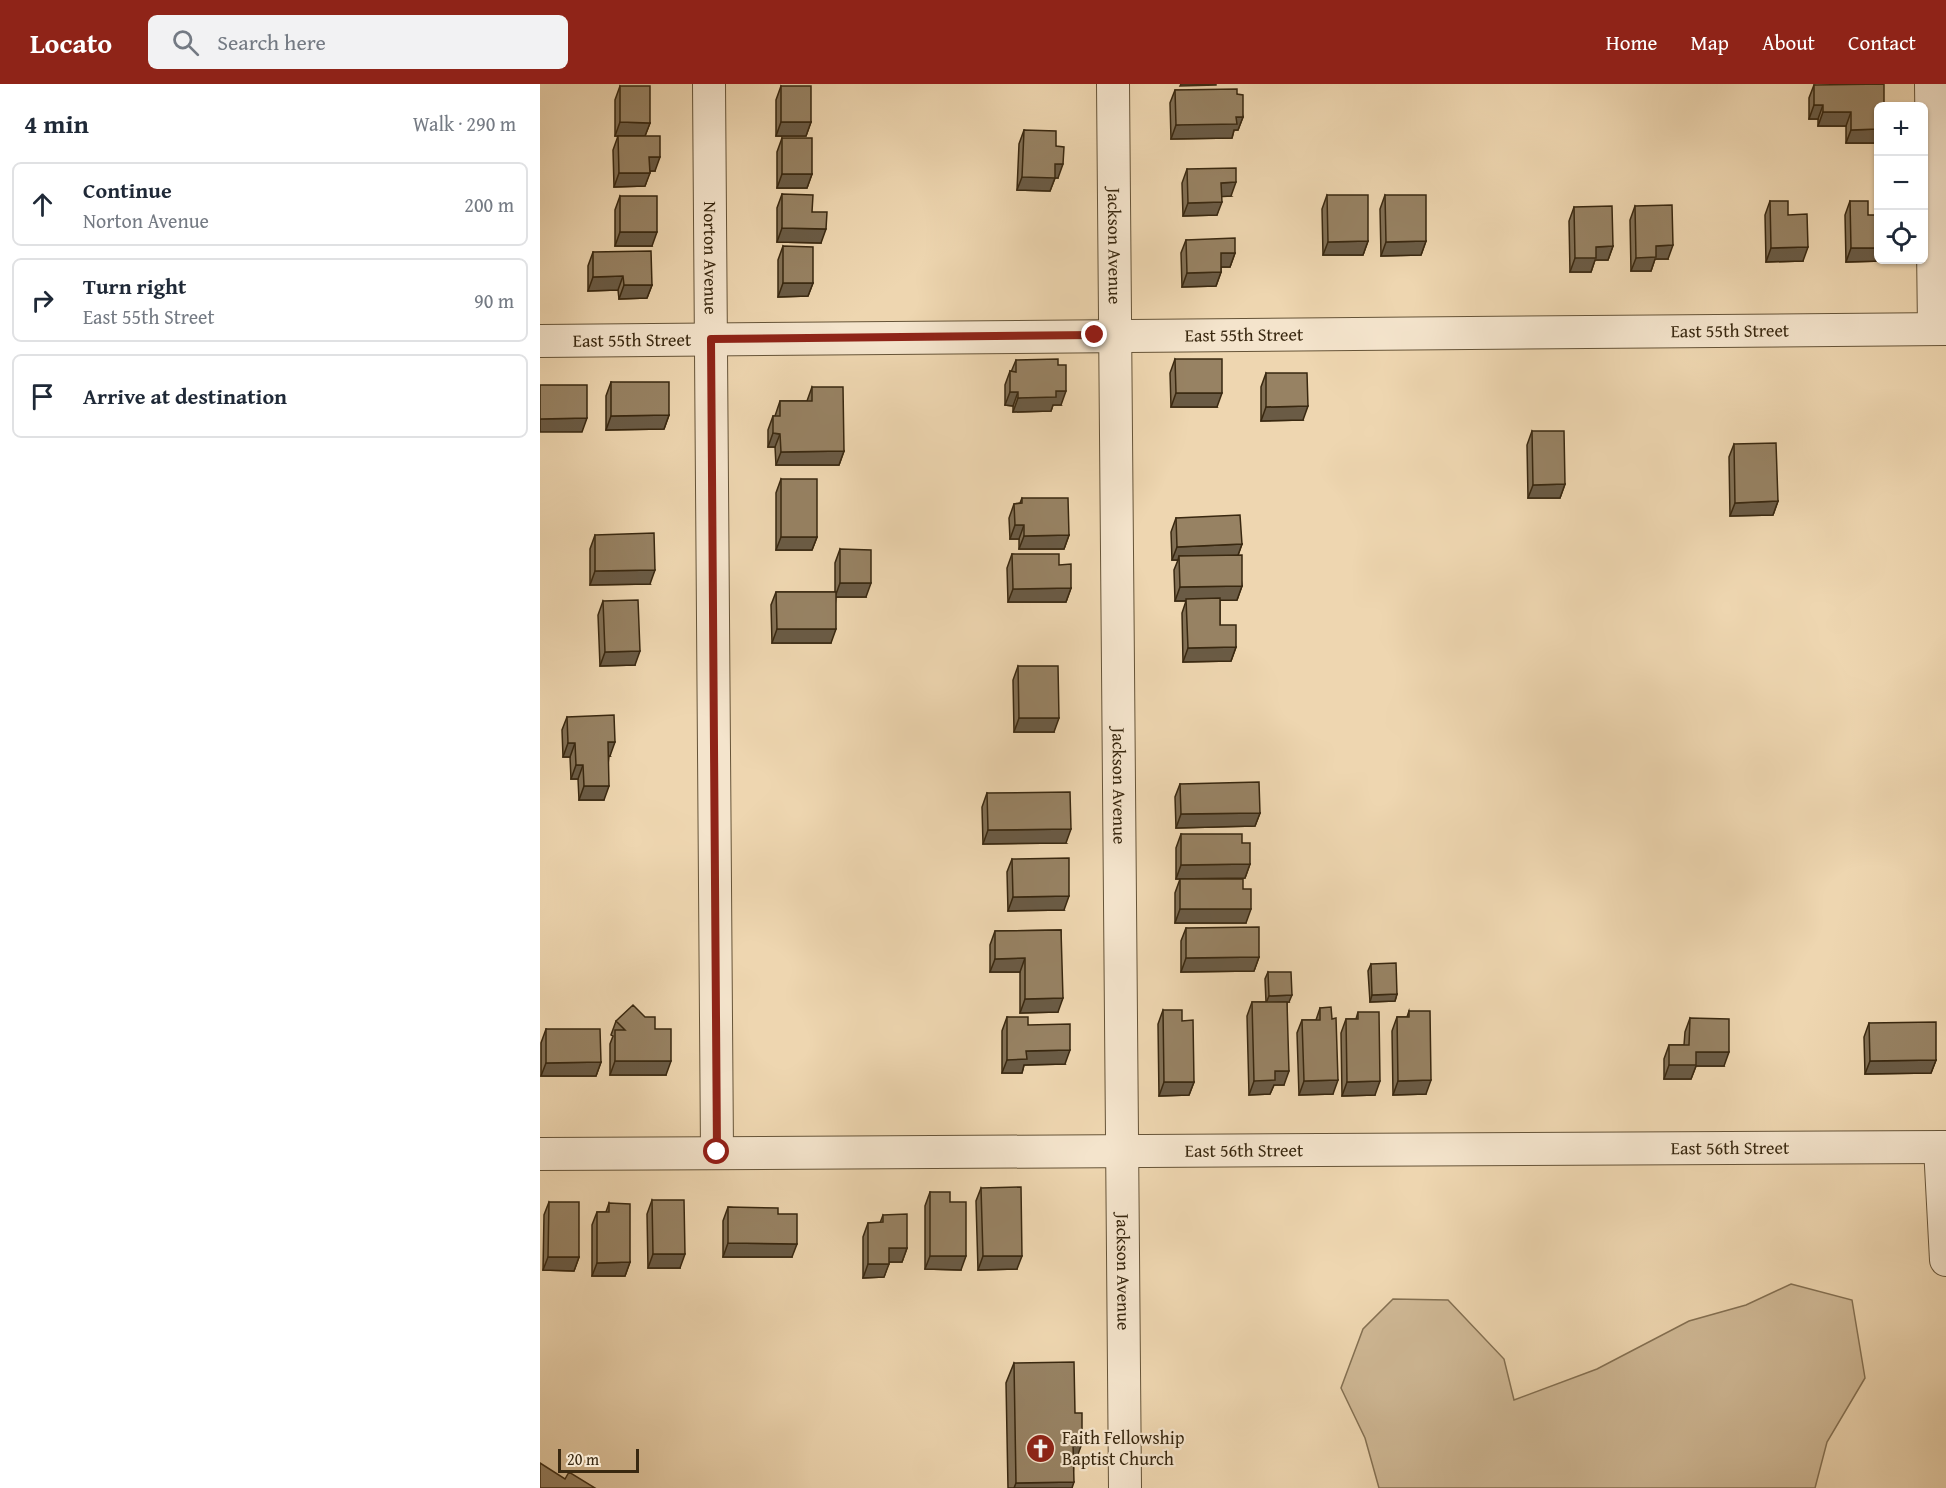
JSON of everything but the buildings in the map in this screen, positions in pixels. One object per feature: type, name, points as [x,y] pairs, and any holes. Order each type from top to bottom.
[{"type":"street","name":"Norton Avenue","points":[[709,84],[717,1152]]},
{"type":"street","name":"Jackson Avenue","points":[[1113,84],[1125,1488]]},
{"type":"street","points":[[1930,84],[1940,329]]},
{"type":"street","name":"East 55th Street","points":[[540,341],[1940,329]]},
{"type":"street","points":[[1943,1147],[1946,1260]]},
{"type":"street","name":"East 56th Street","points":[[540,1154],[1943,1147]]},
{"type":"shaded area","points":[[1791,1284],[1852,1300],[1865,1378],[1827,1442],[1815,1488],[1379,1488],[1365,1438],[1341,1388],[1363,1329],[1393,1299],[1448,1300],[1504,1359],[1514,1400],[1597,1369],[1689,1321],[1746,1305]]},
{"type":"place","name":"Faith Fellowship Baptist Church","points":[[1041,1448]]},
{"type":"route","points":[[717,1152],[711,339],[1095,335]]}]
